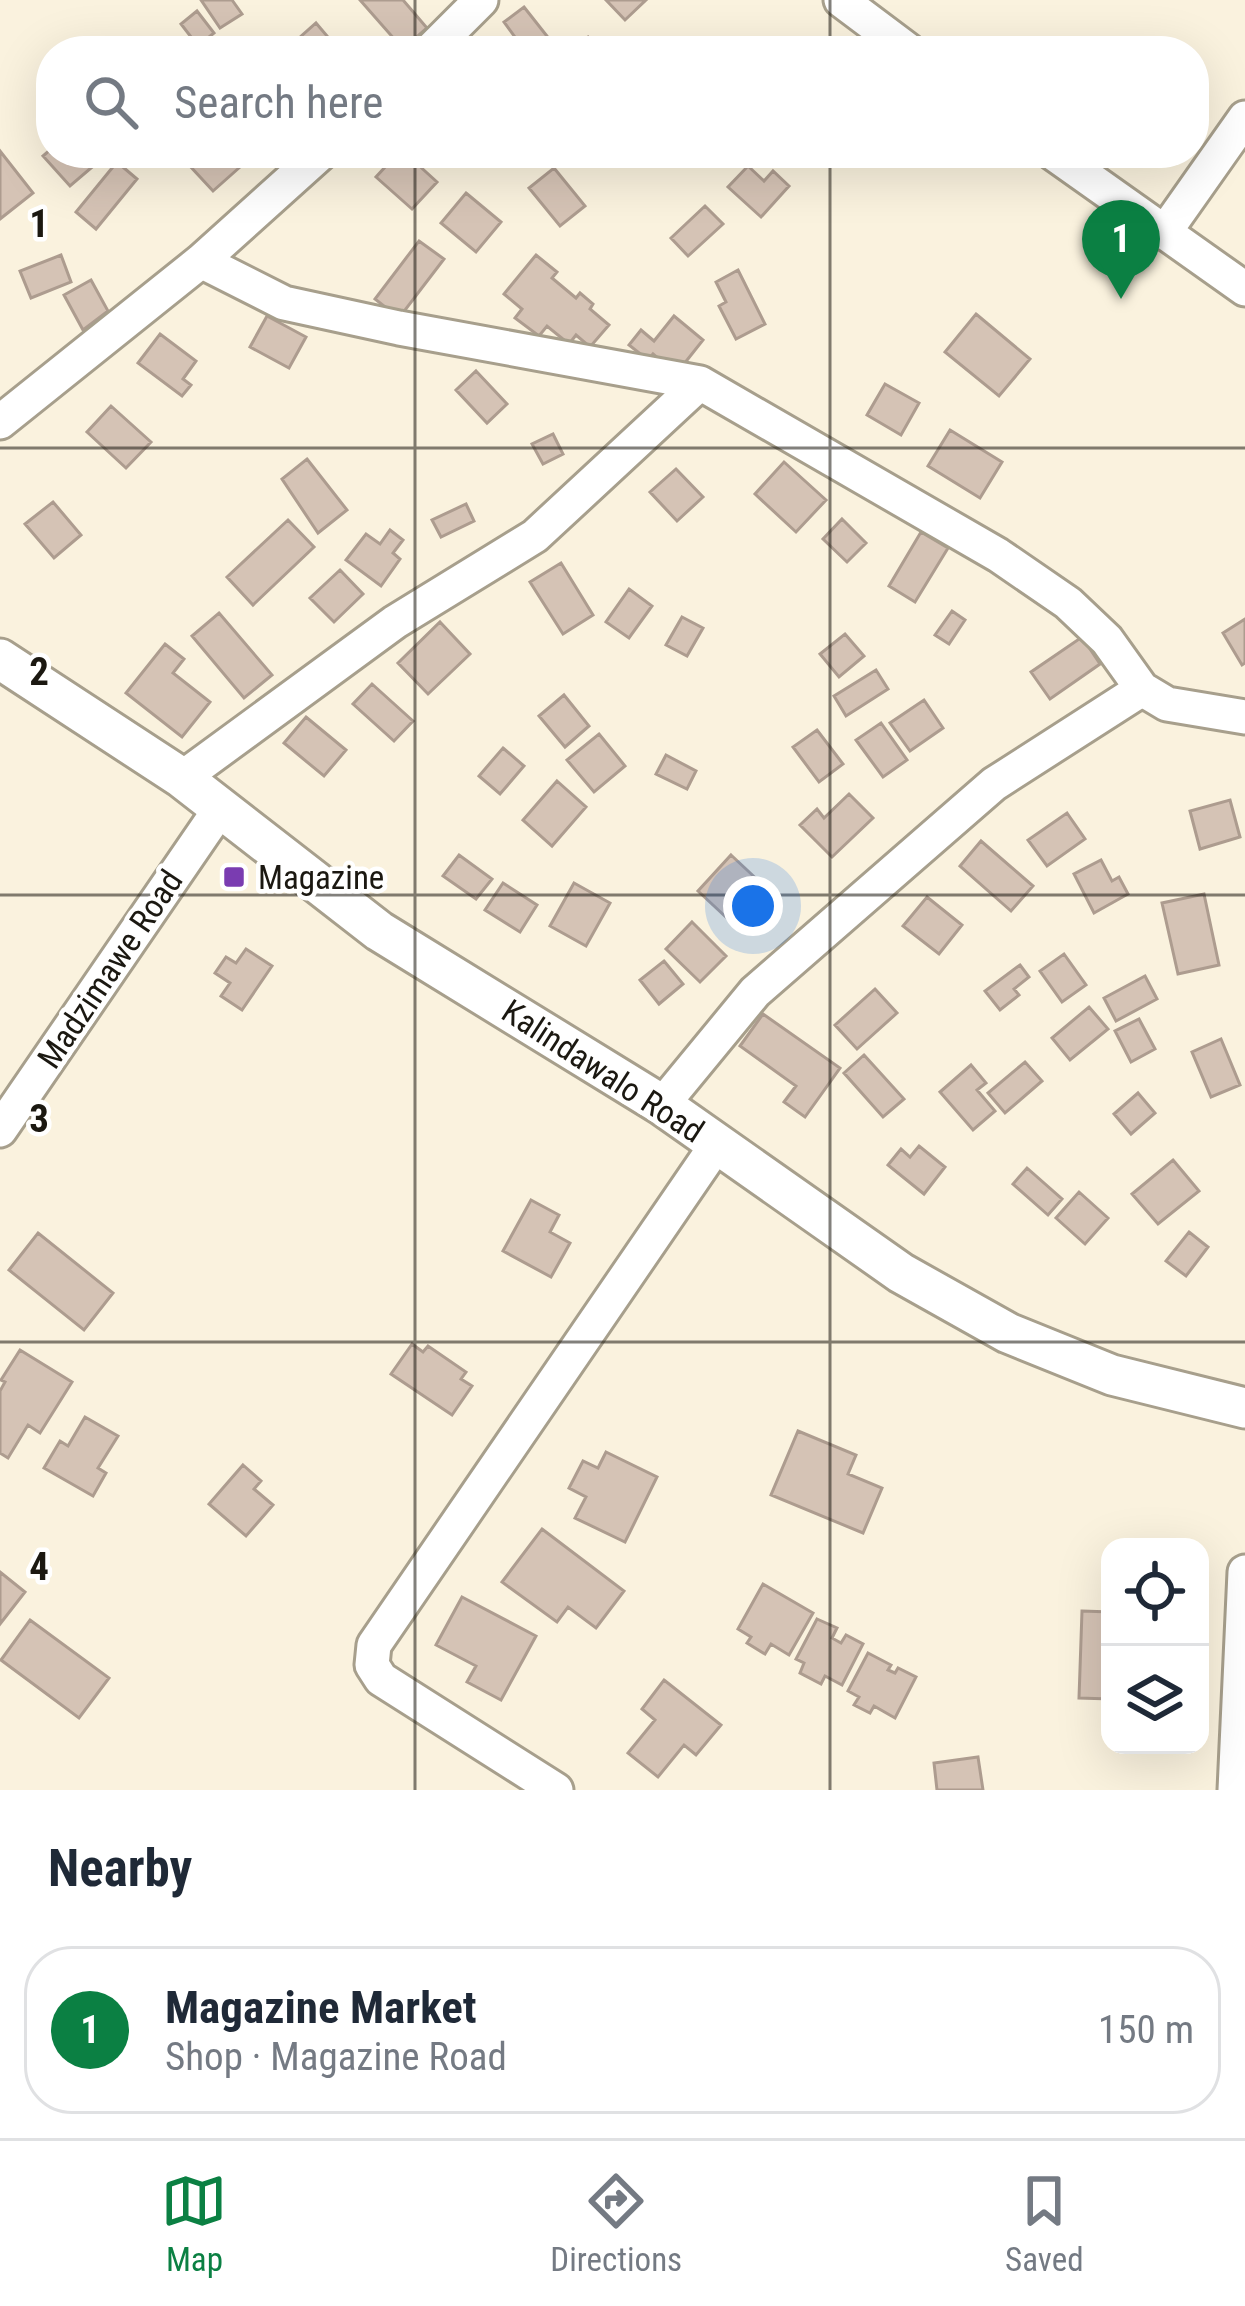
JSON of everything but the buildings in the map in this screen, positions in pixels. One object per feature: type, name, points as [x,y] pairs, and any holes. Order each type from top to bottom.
[{"type":"street","points":[[445,36],[481,0]]},
{"type":"street","points":[[841,0],[889,36]]},
{"type":"street","points":[[1164,232],[1245,118]]},
{"type":"street","points":[[0,422],[201,261],[304,168]]},
{"type":"street","points":[[1074,168],[1245,289]]},
{"type":"street","points":[[201,261],[284,302],[700,383],[998,555],[1068,603],[1107,640],[1142,689],[1167,704],[1245,717]]},
{"type":"street","points":[[182,778],[395,622],[535,536],[700,383]]},
{"type":"street","name":"Kalindawalo Road","points":[[0,659],[182,778],[379,931],[662,1105],[901,1273],[1008,1334],[1112,1376],[1245,1408]]},
{"type":"street","points":[[662,1105],[755,992],[994,784],[1142,689]]},
{"type":"street","name":"Madzimawe Road","points":[[0,1130],[220,809]]},
{"type":"street","points":[[556,1790],[381,1679],[371,1665],[374,1645],[716,1144]]},
{"type":"street","points":[[1235,1790],[1245,1572]]},
{"type":"place","name":"Magazine Market","points":[[1121,299]]},
{"type":"place","name":"Magazine","points":[[234,877]]}]
